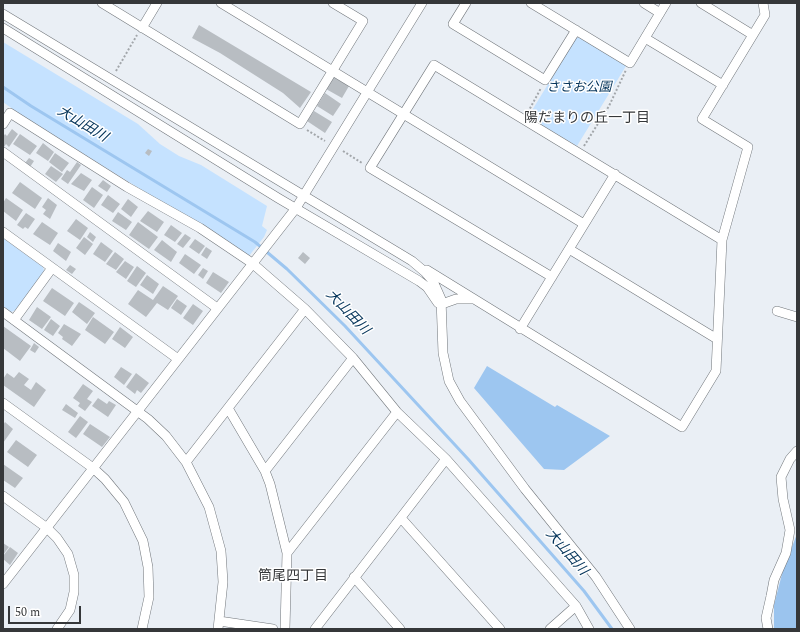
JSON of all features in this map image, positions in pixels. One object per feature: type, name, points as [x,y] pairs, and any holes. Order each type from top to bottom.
[{"type":"street","points":[[102,3],[300,124],[363,21],[333,3]]},
{"type":"street","points":[[142,28],[157,3]]},
{"type":"street","points":[[221,3],[584,224]]},
{"type":"street","points":[[4,582],[296,208],[422,3]]},
{"type":"street","points":[[466,3],[453,24],[545,80],[576,30]]},
{"type":"street","points":[[531,3],[630,63],[666,3]]},
{"type":"street","points":[[644,3],[660,13]]},
{"type":"street","points":[[701,3],[753,35]]},
{"type":"street","points":[[3,14],[285,186],[304,195],[476,299],[482,305],[520,329],[682,427],[716,371],[722,240],[748,147],[702,119],[765,15],[763,3]]},
{"type":"street","points":[[3,28],[296,208],[419,281],[437,299],[442,308]]},
{"type":"street","points":[[645,38],[723,85]]},
{"type":"street","points":[[552,277],[370,168],[434,64],[722,240]]},
{"type":"street","points":[[3,124],[10,113],[121,183],[200,228],[252,263],[305,309],[353,358],[397,412],[446,459],[576,606],[588,629]]},
{"type":"street","points":[[3,152],[218,308]]},
{"type":"street","points":[[520,329],[614,174]]},
{"type":"street","points":[[3,232],[178,359]]},
{"type":"street","points":[[569,249],[717,339]]},
{"type":"street","points":[[412,261],[433,281],[442,308],[443,353],[449,381],[460,401],[526,489],[596,577],[630,629]]},
{"type":"street","points":[[14,320],[52,268]]},
{"type":"street","points":[[442,308],[456,299],[476,299]]},
{"type":"street","points":[[186,462],[305,309]]},
{"type":"street","points":[[777,311],[797,317]]},
{"type":"street","points":[[3,312],[138,410],[166,436],[186,462],[209,507],[218,539],[223,582],[218,625],[272,629]]},
{"type":"street","points":[[265,470],[353,358]]},
{"type":"street","points":[[3,403],[93,468],[106,479],[124,502],[143,541],[149,580],[149,597],[142,629]]},
{"type":"street","points":[[228,408],[265,470],[287,553],[284,629]]},
{"type":"street","points":[[287,553],[397,412]]},
{"type":"street","points":[[768,629],[766,618],[774,580],[786,553],[790,530],[783,499],[781,477],[790,459],[797,451]]},
{"type":"street","points":[[315,629],[446,459]]},
{"type":"street","points":[[3,496],[47,528],[64,547],[74,575],[74,592],[70,610],[57,629]]},
{"type":"street","points":[[402,518],[500,629]]},
{"type":"street","points":[[354,577],[400,629]]},
{"type":"street","points":[[550,629],[576,606]]},
{"type":"path","points":[[116,72],[142,28]]},
{"type":"path","points":[[579,154],[609,106],[630,63]]},
{"type":"path","points":[[524,120],[545,80]]},
{"type":"path","points":[[300,124],[325,141]]},
{"type":"path","points":[[343,151],[370,168]]},
{"type":"green space","name":"ささお公園","points":[[579,37],[626,66],[577,146],[528,117],[576,38]]},
{"type":"green space","points":[[3,42],[138,124],[160,144],[179,156],[201,165],[267,206],[262,226],[267,230],[264,237],[249,256],[25,118],[3,102]]},
{"type":"green space","points":[[3,238],[43,267],[44,271],[16,310],[11,312],[3,306]]},
{"type":"shaded area","points":[[487,366],[555,407],[557,405],[610,436],[564,470],[544,469],[474,388]]},
{"type":"shaded area","points":[[797,534],[797,629],[774,629],[774,605],[783,570]]},
{"type":"building","points":[[199,25],[311,92],[300,108],[283,93],[220,53],[192,38]]},
{"type":"building","points":[[333,77],[349,86],[342,98],[326,89]]},
{"type":"building","points":[[325,93],[341,104],[333,116],[317,106]]},
{"type":"building","points":[[314,111],[332,122],[325,133],[307,121]]},
{"type":"building","points":[[12,129],[18,134],[9,147],[6,144],[4,147],[3,137],[5,134],[7,136]]},
{"type":"building","points":[[20,134],[37,146],[30,155],[13,144]]},
{"type":"building","points":[[43,143],[54,152],[48,161],[36,153]]},
{"type":"building","points":[[148,149],[152,151],[149,156],[145,153]]},
{"type":"building","points":[[55,153],[69,163],[62,172],[49,162]]},
{"type":"building","points":[[29,158],[34,161],[30,167],[25,163]]},
{"type":"building","points":[[77,162],[81,165],[68,184],[61,179],[67,170],[70,172]]},
{"type":"building","points":[[51,166],[63,174],[56,182],[45,174]]},
{"type":"building","points":[[81,173],[92,180],[84,191],[71,184]]},
{"type":"building","points":[[103,180],[111,186],[107,192],[98,186]]},
{"type":"building","points":[[20,182],[42,198],[35,209],[12,193]]},
{"type":"building","points":[[92,187],[103,195],[94,208],[83,200]]},
{"type":"building","points":[[108,195],[120,204],[113,213],[101,205]]},
{"type":"building","points":[[6,198],[23,210],[16,221],[3,211],[3,203]]},
{"type":"building","points":[[48,198],[57,205],[50,219],[43,214],[46,210],[42,207]]},
{"type":"building","points":[[128,199],[138,207],[131,217],[121,209]]},
{"type":"building","points":[[148,211],[164,222],[157,232],[140,221]]},
{"type":"building","points":[[118,212],[132,222],[126,230],[112,221]]},
{"type":"building","points":[[26,213],[35,219],[28,229],[25,227],[23,229],[17,225]]},
{"type":"building","points":[[76,219],[88,228],[80,240],[67,231]]},
{"type":"building","points":[[42,222],[58,233],[50,245],[33,234]]},
{"type":"building","points":[[138,222],[158,237],[149,249],[129,235]]},
{"type":"building","points":[[171,225],[182,233],[175,242],[164,235]]},
{"type":"building","points":[[90,232],[96,237],[93,242],[87,237]]},
{"type":"building","points":[[185,234],[191,238],[183,248],[177,244]]},
{"type":"building","points":[[84,237],[93,244],[85,255],[76,248]]},
{"type":"building","points":[[195,239],[205,246],[199,254],[189,247]]},
{"type":"building","points":[[162,240],[177,252],[171,262],[154,250]]},
{"type":"building","points":[[101,242],[113,251],[105,262],[93,254]]},
{"type":"building","points":[[58,243],[71,252],[66,261],[53,251]]},
{"type":"building","points":[[206,247],[212,251],[207,259],[201,255]]},
{"type":"building","points":[[115,252],[124,259],[116,270],[106,264]]},
{"type":"building","points":[[303,252],[310,258],[305,264],[298,258]]},
{"type":"building","points":[[185,254],[201,265],[194,274],[179,263]]},
{"type":"building","points":[[125,261],[134,267],[126,279],[116,272]]},
{"type":"building","points":[[70,265],[76,269],[72,274],[66,270]]},
{"type":"building","points":[[137,266],[146,273],[136,287],[127,281]]},
{"type":"building","points":[[203,268],[208,271],[203,279],[198,275]]},
{"type":"building","points":[[213,272],[229,282],[221,293],[206,283]]},
{"type":"building","points":[[147,275],[159,284],[153,294],[140,285]]},
{"type":"building","points":[[163,286],[178,296],[168,310],[157,303],[146,317],[128,304],[138,290],[153,300]]},
{"type":"building","points":[[52,288],[74,303],[65,316],[43,301]]},
{"type":"building","points":[[177,299],[187,306],[181,315],[171,308]]},
{"type":"building","points":[[79,302],[95,313],[87,324],[72,312]]},
{"type":"building","points":[[193,304],[203,311],[193,325],[183,318]]},
{"type":"building","points":[[37,307],[51,317],[42,329],[29,320]]},
{"type":"building","points":[[93,317],[114,332],[105,344],[85,330]]},
{"type":"building","points":[[51,319],[60,326],[53,336],[44,330]]},
{"type":"building","points":[[64,324],[81,334],[72,346],[62,339],[63,337],[58,333]]},
{"type":"building","points":[[3,326],[31,346],[20,361],[3,348]]},
{"type":"building","points":[[120,327],[133,337],[125,348],[112,339]]},
{"type":"building","points":[[34,343],[39,347],[35,353],[30,350]]},
{"type":"building","points":[[121,367],[132,374],[124,385],[114,377]]},
{"type":"building","points":[[19,372],[29,379],[24,385],[31,390],[36,382],[46,390],[34,407],[3,385],[3,379],[7,373],[14,378]]},
{"type":"building","points":[[136,373],[149,383],[141,393],[137,390],[135,394],[126,387]]},
{"type":"building","points":[[83,384],[93,391],[87,399],[92,402],[85,411],[78,406],[80,403],[73,398]]},
{"type":"building","points":[[98,398],[107,404],[109,401],[116,405],[108,417],[92,406]]},
{"type":"building","points":[[66,404],[78,413],[75,418],[62,410]]},
{"type":"building","points":[[80,416],[88,422],[76,438],[68,432]]},
{"type":"building","points":[[5,422],[13,429],[3,443],[3,425]]},
{"type":"building","points":[[90,424],[110,437],[102,447],[83,434]]},
{"type":"building","points":[[16,440],[37,455],[28,467],[7,452]]},
{"type":"building","points":[[3,464],[23,478],[15,488],[3,480]]},
{"type":"building","points":[[3,543],[9,547],[3,555]]},
{"type":"building","points":[[10,547],[18,553],[10,565],[3,559],[3,556]]},
{"type":"waterway","name":"大山田川","points":[[3,87],[31,106],[255,242],[287,269],[345,326],[468,459],[584,591],[612,629]]},
{"type":"district","name":"陽だまりの丘一丁目","points":[[587,119]]},
{"type":"district","name":"筒尾四丁目","points":[[293,577]]}]
